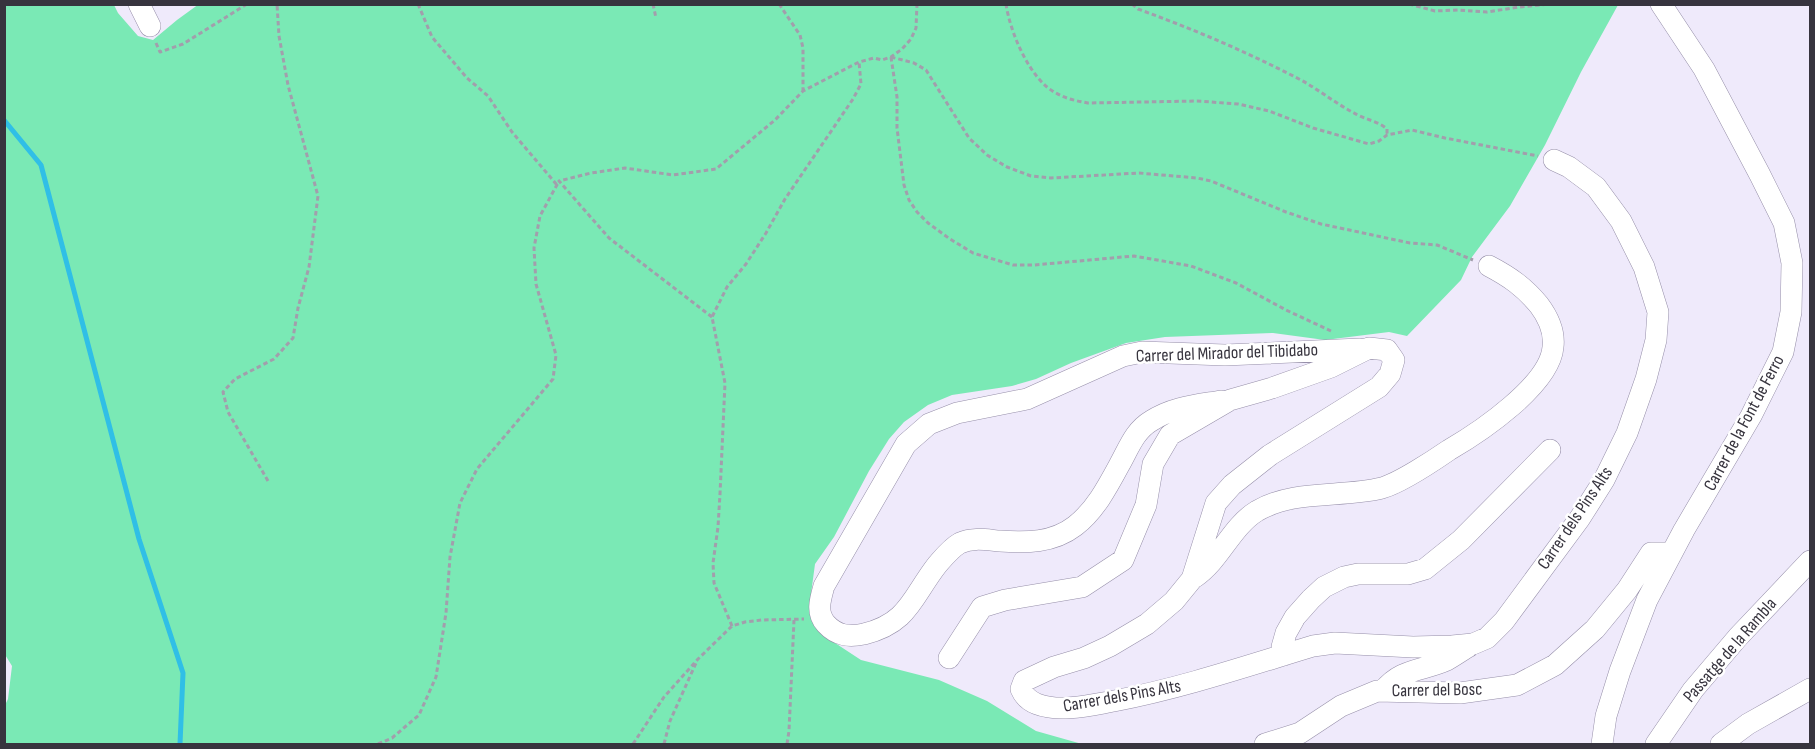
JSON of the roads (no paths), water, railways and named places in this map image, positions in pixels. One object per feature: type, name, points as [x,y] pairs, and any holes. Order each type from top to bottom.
[{"type":"street","points":[[139,4],[150,26]]},
{"type":"street","name":"Carrer de la Font de Ferro","points":[[1602,744],[1606,717],[1620,671],[1647,600],[1751,416],[1783,352],[1791,312],[1792,263],[1784,224],[1704,69],[1661,4]]},
{"type":"street","name":"Carrer dels Pins Alts","points":[[1369,348],[1387,350],[1394,360],[1390,374],[1371,393],[1270,455],[1232,485],[1216,503],[1192,579],[1174,601],[1147,624],[1119,641],[1084,658],[1054,666],[1024,681],[1020,689],[1024,696],[1036,704],[1056,708],[1089,705],[1180,686],[1313,646],[1335,643],[1413,647],[1473,644],[1487,638],[1504,621],[1580,518],[1604,480],[1627,433],[1646,379],[1656,340],[1658,312],[1644,267],[1621,221],[1596,187],[1569,167],[1554,160]]},
{"type":"street","points":[[1192,579],[1205,570],[1239,526],[1256,512],[1276,502],[1305,496],[1383,487],[1429,463],[1471,437],[1503,414],[1532,385],[1547,364],[1553,349],[1553,332],[1545,313],[1530,295],[1510,277],[1489,266]]},
{"type":"street","points":[[949,658],[982,607],[1005,600],[1082,587],[1123,560],[1146,506],[1153,464],[1170,435],[1230,400],[1331,367],[1369,348]]},
{"type":"street","name":"Carrer del Mirador del Tibidabo","points":[[1230,400],[1191,405],[1150,421],[1136,433],[1104,492],[1074,527],[1053,538],[1033,542],[975,538],[959,544],[938,564],[903,614],[883,628],[853,636],[838,634],[821,618],[820,600],[824,586],[906,444],[929,424],[957,413],[1027,399],[1123,356],[1142,352],[1225,355],[1369,348]]},
{"type":"street","points":[[1284,655],[1282,647],[1286,633],[1295,617],[1324,588],[1344,577],[1358,574],[1408,574],[1425,569],[1461,540],[1550,450]]},
{"type":"street","name":"Carrer del Bosc","points":[[1265,744],[1300,733],[1341,706],[1377,691],[1460,693],[1516,685],[1555,665],[1595,629],[1627,590],[1651,553],[1672,553]]},
{"type":"street","name":"Passatge de la Rambla","points":[[1656,744],[1693,690],[1738,637],[1810,561]]},
{"type":"street","points":[[1383,691],[1390,681],[1407,672],[1446,660],[1473,644]]},
{"type":"street","points":[[1721,744],[1748,724],[1810,689]]},
{"type":"waterway","points":[[4,120],[41,165],[139,539],[183,673],[180,744]]}]
